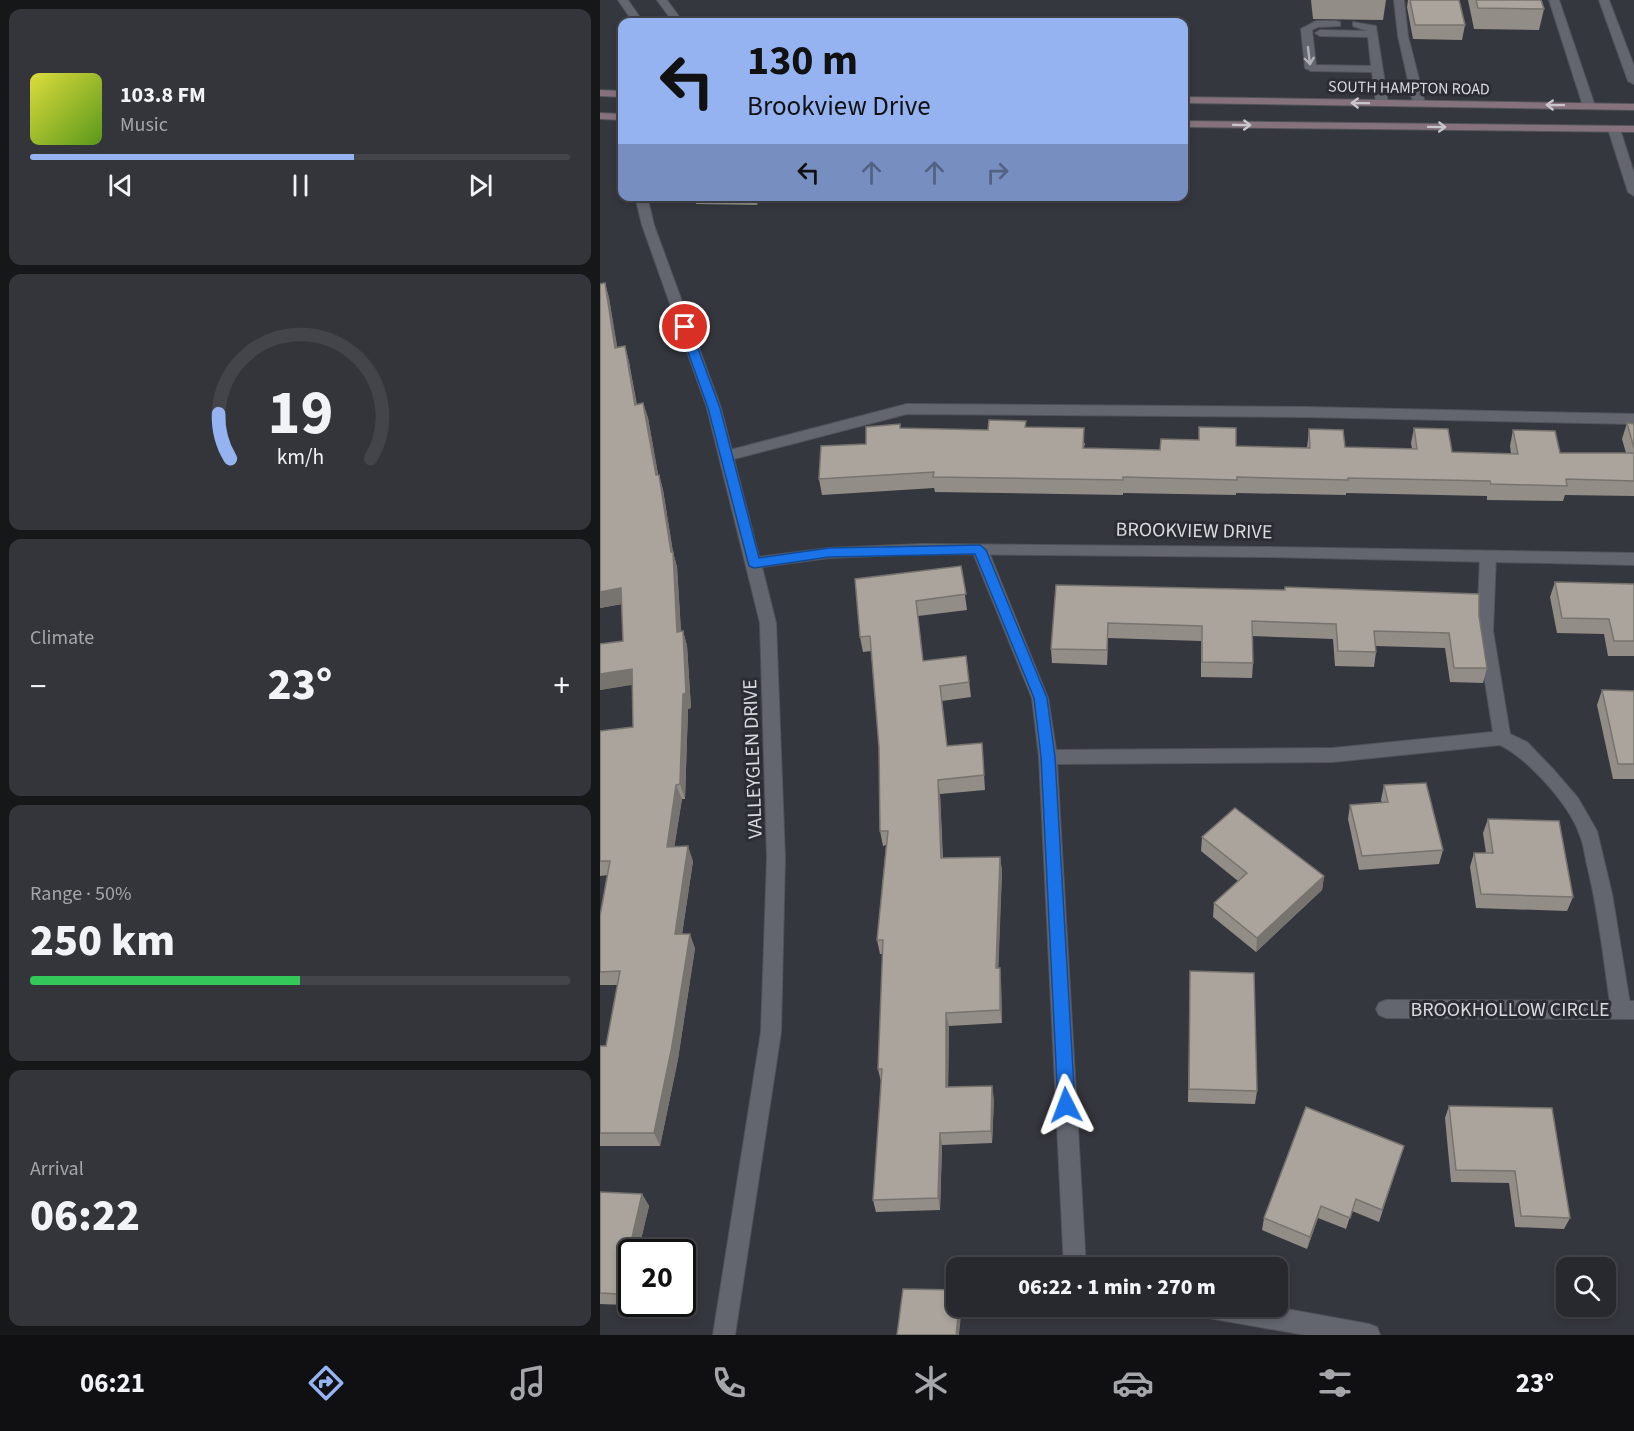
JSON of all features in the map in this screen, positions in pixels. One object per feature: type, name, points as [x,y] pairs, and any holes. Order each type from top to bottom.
[{"type":"main road","points":[[600,93],[618,93]]},
{"type":"main road","name":"SOUTH HAMPTON ROAD","points":[[1188,100],[1634,107]]},
{"type":"main road","points":[[600,117],[618,117]]},
{"type":"main road","points":[[1188,124],[1634,129]]},
{"type":"street","points":[[623,0],[635,18]]},
{"type":"street","points":[[662,0],[675,18]]},
{"type":"street","points":[[1399,0],[1403,36],[1419,104]]},
{"type":"street","points":[[1554,0],[1589,106]]},
{"type":"street","points":[[1604,0],[1629,56],[1634,81]]},
{"type":"street","points":[[1336,24],[1316,24],[1306,29],[1311,68],[1377,69]]},
{"type":"street","points":[[1356,24],[1372,28],[1382,103]]},
{"type":"street","points":[[1306,33],[1373,34]]},
{"type":"street","points":[[1614,129],[1634,192]]},
{"type":"street","name":"VALLEYGLEN DRIVE","points":[[642,201],[648,225],[714,408],[768,623],[776,858],[771,1032],[724,1335]]},
{"type":"street","points":[[726,456],[907,410],[1306,412],[1634,419]]},
{"type":"street","points":[[980,550],[1041,698],[1048,757],[1074,1257]]},
{"type":"street","name":"BROOKVIEW DRIVE","points":[[754,563],[829,553],[980,550],[1634,559]]},
{"type":"street","points":[[1488,556],[1485,631],[1502,738]]},
{"type":"street","points":[[1048,757],[1333,755],[1502,738],[1521,747],[1547,774],[1572,803],[1588,831],[1628,1010]]},
{"type":"street","name":"BROOKHOLLOW CIRCLE","points":[[1386,1009],[1628,1010]]},
{"type":"street","points":[[1266,1317],[1369,1335]]},
{"type":"building","points":[[1410,0],[1459,0],[1465,25],[1415,25]]},
{"type":"building","points":[[1476,0],[1541,0],[1544,9],[1478,8]]},
{"type":"building","points":[[605,283],[615,348],[625,346],[635,405],[643,403],[656,475],[659,475],[671,552],[673,552],[677,632],[683,631],[686,693],[683,694],[680,784],[676,785],[667,847],[688,846],[675,934],[690,934],[672,1046],[654,1133],[600,1133],[600,1046],[606,1046],[620,971],[600,972],[600,916],[610,861],[600,861],[600,731],[633,727],[632,669],[600,674],[600,644],[623,641],[621,588],[600,592],[600,284]]},
{"type":"building","points":[[989,420],[1026,421],[1025,427],[1084,428],[1083,448],[1160,450],[1161,439],[1199,440],[1199,427],[1236,428],[1236,446],[1310,448],[1309,429],[1343,430],[1345,447],[1417,449],[1414,428],[1448,429],[1452,452],[1518,454],[1513,430],[1555,431],[1560,453],[1634,453],[1634,481],[1566,479],[1567,486],[1491,484],[1490,481],[1348,478],[1348,480],[1237,477],[1237,480],[1123,477],[1123,480],[933,477],[934,472],[819,479],[821,446],[866,444],[866,427],[900,424],[900,428],[988,430]]},
{"type":"building","points":[[1627,423],[1634,424],[1634,448]]},
{"type":"building","points":[[961,566],[966,594],[916,601],[923,661],[966,656],[969,682],[940,686],[947,746],[982,743],[984,775],[938,780],[941,858],[1000,857],[996,968],[1000,968],[1000,1010],[946,1013],[946,1087],[992,1086],[991,1131],[940,1133],[938,1198],[873,1200],[882,1069],[878,1069],[883,940],[877,940],[888,831],[880,831],[879,747],[870,636],[860,637],[855,579]]},
{"type":"building","points":[[1555,582],[1634,584],[1634,641],[1614,641],[1609,619],[1562,618]]},
{"type":"building","points":[[1056,585],[1285,590],[1285,587],[1479,594],[1479,616],[1487,668],[1454,668],[1449,633],[1374,631],[1376,652],[1338,651],[1336,624],[1252,621],[1253,663],[1202,662],[1202,626],[1108,623],[1107,650],[1051,649]]},
{"type":"building","points":[[1602,690],[1634,691],[1634,764],[1618,764]]},
{"type":"building","points":[[1426,783],[1443,850],[1362,856],[1350,805],[1388,802],[1384,785]]},
{"type":"building","points":[[1235,808],[1324,876],[1257,938],[1214,903],[1247,873],[1202,837]]},
{"type":"building","points":[[1488,819],[1559,821],[1573,897],[1481,894],[1474,853],[1493,853]]},
{"type":"building","points":[[1190,971],[1254,973],[1257,1091],[1189,1089]]},
{"type":"building","points":[[1449,1106],[1552,1108],[1570,1218],[1521,1216],[1515,1171],[1456,1170]]},
{"type":"building","points":[[1306,1107],[1404,1146],[1382,1210],[1356,1199],[1350,1218],[1321,1206],[1310,1237],[1264,1218]]},
{"type":"building","points":[[600,1192],[642,1194],[632,1239],[618,1239],[618,1294],[600,1293]]},
{"type":"building","points":[[903,1289],[946,1290],[946,1317],[958,1317],[956,1335],[897,1335]]},
{"type":"route","points":[[685,327],[714,408],[754,563],[829,553],[922,549],[980,550],[1041,698],[1048,757],[1066,1105]]}]
